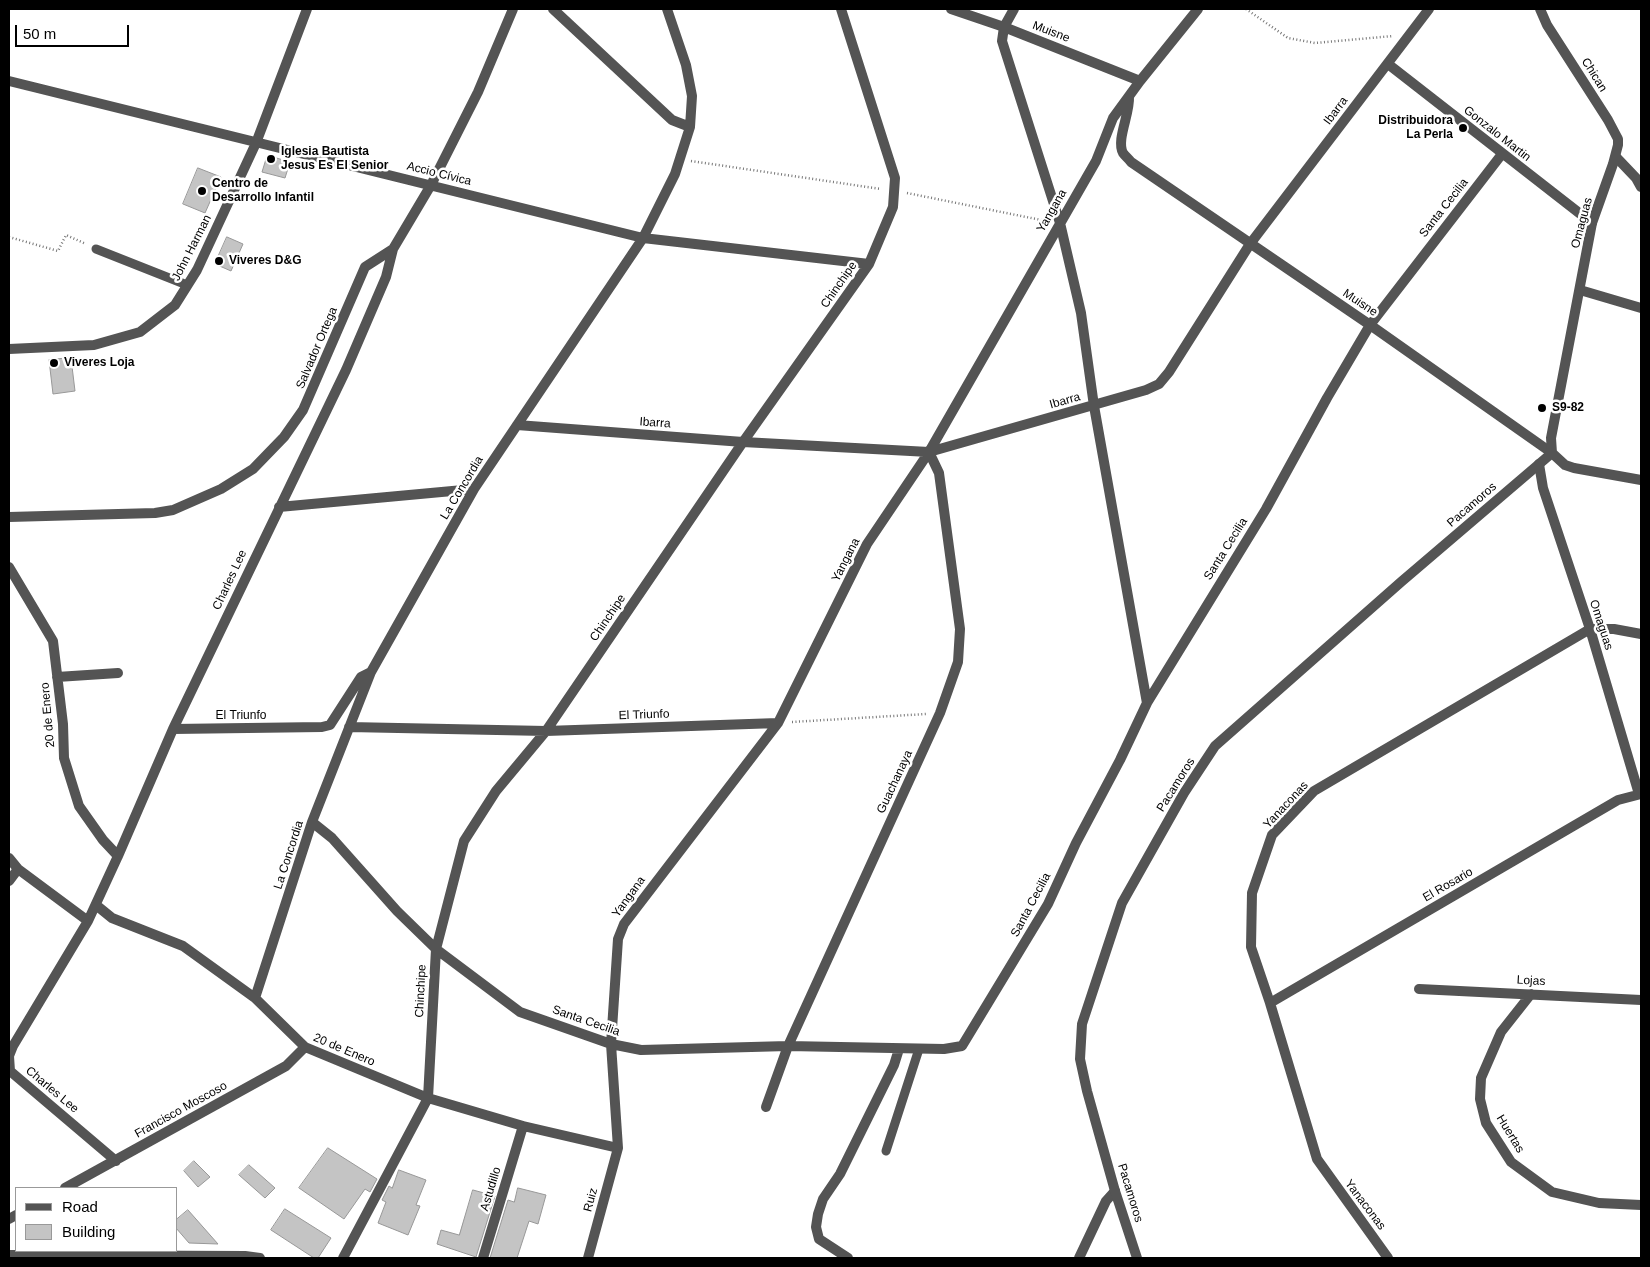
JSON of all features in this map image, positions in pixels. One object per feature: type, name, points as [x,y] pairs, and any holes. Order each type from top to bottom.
[{"type":"street","name":"John Harman","points":[[9,349],[94,344],[140,332],[175,305],[197,270],[256,143],[307,9]]},
{"type":"street","name":"Salvador Ortega","points":[[9,516],[155,514],[173,510],[237,481],[268,456],[303,410],[365,267],[393,249],[431,185],[478,92],[513,9]]},
{"type":"street","points":[[553,9],[672,120],[690,126]]},
{"type":"street","name":"La Concordia","points":[[255,998],[312,822],[371,672],[474,489],[643,238],[675,174],[690,126],[692,96],[686,65],[667,9]]},
{"type":"street","name":"Chinchipe","points":[[343,1258],[428,1098],[436,949],[464,841],[496,791],[546,731],[743,442],[868,264],[893,207],[895,178],[841,9]]},
{"type":"street","name":"Muisne","points":[[951,9],[1004,27],[1140,81]]},
{"type":"street","points":[[1014,9],[1004,27],[1002,41],[1060,223],[1081,313],[1094,406],[1147,703]]},
{"type":"street","name":"Yangana","points":[[618,1148],[612,1044],[618,939],[624,924],[778,723],[867,544],[929,452],[1096,161],[1113,118],[1198,9]]},
{"type":"street","name":"Ibarra","points":[[517,425],[743,442],[929,452],[1094,406],[1160,384],[1250,244],[1429,9]]},
{"type":"street","name":"Chican","points":[[1540,9],[1547,25],[1614,132],[1618,145],[1616,157]]},
{"type":"street","name":"Gonzalo Martin","points":[[1388,64],[1592,224]]},
{"type":"street","name":"Accio Cívica","points":[[9,81],[643,238],[868,264]]},
{"type":"street","name":"Muisne","points":[[1129,97],[1128,114],[1121,138],[1122,152],[1131,162],[1370,325],[1552,453],[1565,465],[1641,480]]},
{"type":"street","name":"Santa Cecilia","points":[[312,822],[332,838],[397,911],[436,949],[520,1012],[612,1044],[641,1050],[788,1046],[944,1049],[962,1046],[1048,904],[1076,843],[1120,760],[1147,703],[1266,510],[1327,398],[1370,325],[1502,154]]},
{"type":"street","points":[[1616,157],[1636,178],[1641,188]]},
{"type":"street","name":"Omaguas","points":[[1552,453],[1551,438],[1592,224],[1616,157]]},
{"type":"street","name":"Charles Lee","points":[[116,1161],[10,1071],[9,1056],[13,1046],[88,922],[173,729],[346,370],[386,277],[393,249]]},
{"type":"street","points":[[1580,290],[1641,308]]},
{"type":"street","name":"Guachanaya","points":[[766,1106],[788,1046],[940,713],[958,662],[960,629],[939,472],[929,452]]},
{"type":"street","name":"Pacamoros","points":[[1137,1258],[1087,1092],[1080,1059],[1082,1024],[1122,903],[1184,793],[1215,746],[1552,453]]},
{"type":"street","name":"Omaguas","points":[[1539,464],[1543,488],[1590,629],[1640,794]]},
{"type":"street","points":[[278,508],[474,489]]},
{"type":"street","name":"20 de Enero","points":[[9,567],[53,641],[63,724],[64,758],[79,806],[103,840],[118,856]]},
{"type":"street","points":[[1590,629],[1614,629],[1641,634]]},
{"type":"street","name":"Yanaconas","points":[[1388,1258],[1317,1159],[1252,947],[1252,893],[1272,835],[1314,791],[1590,629]]},
{"type":"street","name":"El Triunfo","points":[[173,729],[322,727],[330,725],[362,677],[371,672]]},
{"type":"street","points":[[57,677],[118,673]]},
{"type":"street","name":"El Triunfo","points":[[349,727],[546,731],[778,723]]},
{"type":"street","name":"El Rosario","points":[[1270,1003],[1618,800],[1640,794]]},
{"type":"street","points":[[9,858],[18,869],[88,922]]},
{"type":"street","points":[[9,880],[18,869]]},
{"type":"street","name":"20 de Enero","points":[[96,905],[112,918],[182,946],[255,998],[305,1047],[428,1098],[524,1126],[618,1148]]},
{"type":"street","name":"Lojas","points":[[1419,989],[1641,1000]]},
{"type":"street","name":"Huertas","points":[[1531,994],[1502,1032],[1481,1078],[1480,1099],[1486,1123],[1511,1162],[1552,1192],[1599,1203],[1641,1205]]},
{"type":"street","name":"Francisco Moscoso","points":[[68,1187],[286,1066],[305,1047]]},
{"type":"street","points":[[848,1258],[819,1239],[816,1227],[818,1214],[823,1199],[840,1174],[888,1077],[899,1049]]},
{"type":"street","name":"Astudillo","points":[[483,1258],[524,1126]]},
{"type":"street","name":"Ruiz","points":[[588,1258],[618,1148]]},
{"type":"street","points":[[1079,1258],[1106,1201],[1116,1191]]},
{"type":"street","points":[[9,1254],[245,1256],[260,1258]]},
{"type":"lane","points":[[96,249],[187,286]]},
{"type":"lane","points":[[886,1151],[919,1049]]},
{"type":"path","points":[[1246,9],[1288,38],[1315,43],[1410,35]]},
{"type":"path","points":[[680,160],[895,191],[1060,223]]},
{"type":"path","points":[[9,237],[58,251],[66,235],[96,249]]},
{"type":"path","points":[[778,723],[940,713]]},
{"type":"building","points":[[273,157],[290,162],[285,178],[262,172],[266,159]]},
{"type":"building","name":"Centro de Desarrollo Infantil","points":[[198,168],[221,177],[205,213],[183,204]]},
{"type":"building","points":[[227,237],[243,244],[231,271],[215,264]]},
{"type":"building","points":[[71,358],[75,391],[53,394],[49,360]]},
{"type":"building","points":[[328,1148],[377,1179],[370,1192],[365,1189],[344,1219],[299,1188]]},
{"type":"building","points":[[194,1161],[210,1177],[198,1187],[184,1171]]},
{"type":"building","points":[[249,1165],[275,1188],[265,1198],[239,1175]]},
{"type":"building","points":[[399,1170],[426,1180],[416,1205],[420,1206],[408,1235],[378,1223],[386,1202],[382,1200],[389,1186],[392,1188]]},
{"type":"building","points":[[518,1188],[546,1195],[538,1224],[529,1221],[517,1258],[490,1258],[508,1200],[514,1202]]},
{"type":"building","points":[[473,1190],[495,1196],[476,1257],[437,1244],[441,1230],[459,1235]]},
{"type":"building","points":[[285,1209],[331,1238],[318,1258],[314,1258],[271,1230]]},
{"type":"building","points":[[188,1210],[218,1244],[189,1243],[178,1230],[178,1218]]},
{"type":"place","name":"Distribuidora La Perla","points":[[1463,128]]},
{"type":"place","name":"Iglesia Bautista Jesus Es El Senior","points":[[271,159]]},
{"type":"place","name":"Centro de Desarrollo Infantil","points":[[202,191]]},
{"type":"place","name":"Viveres D&G","points":[[219,261]]},
{"type":"place","name":"Viveres Loja","points":[[54,363]]},
{"type":"place","name":"S9-82","points":[[1542,408]]}]
